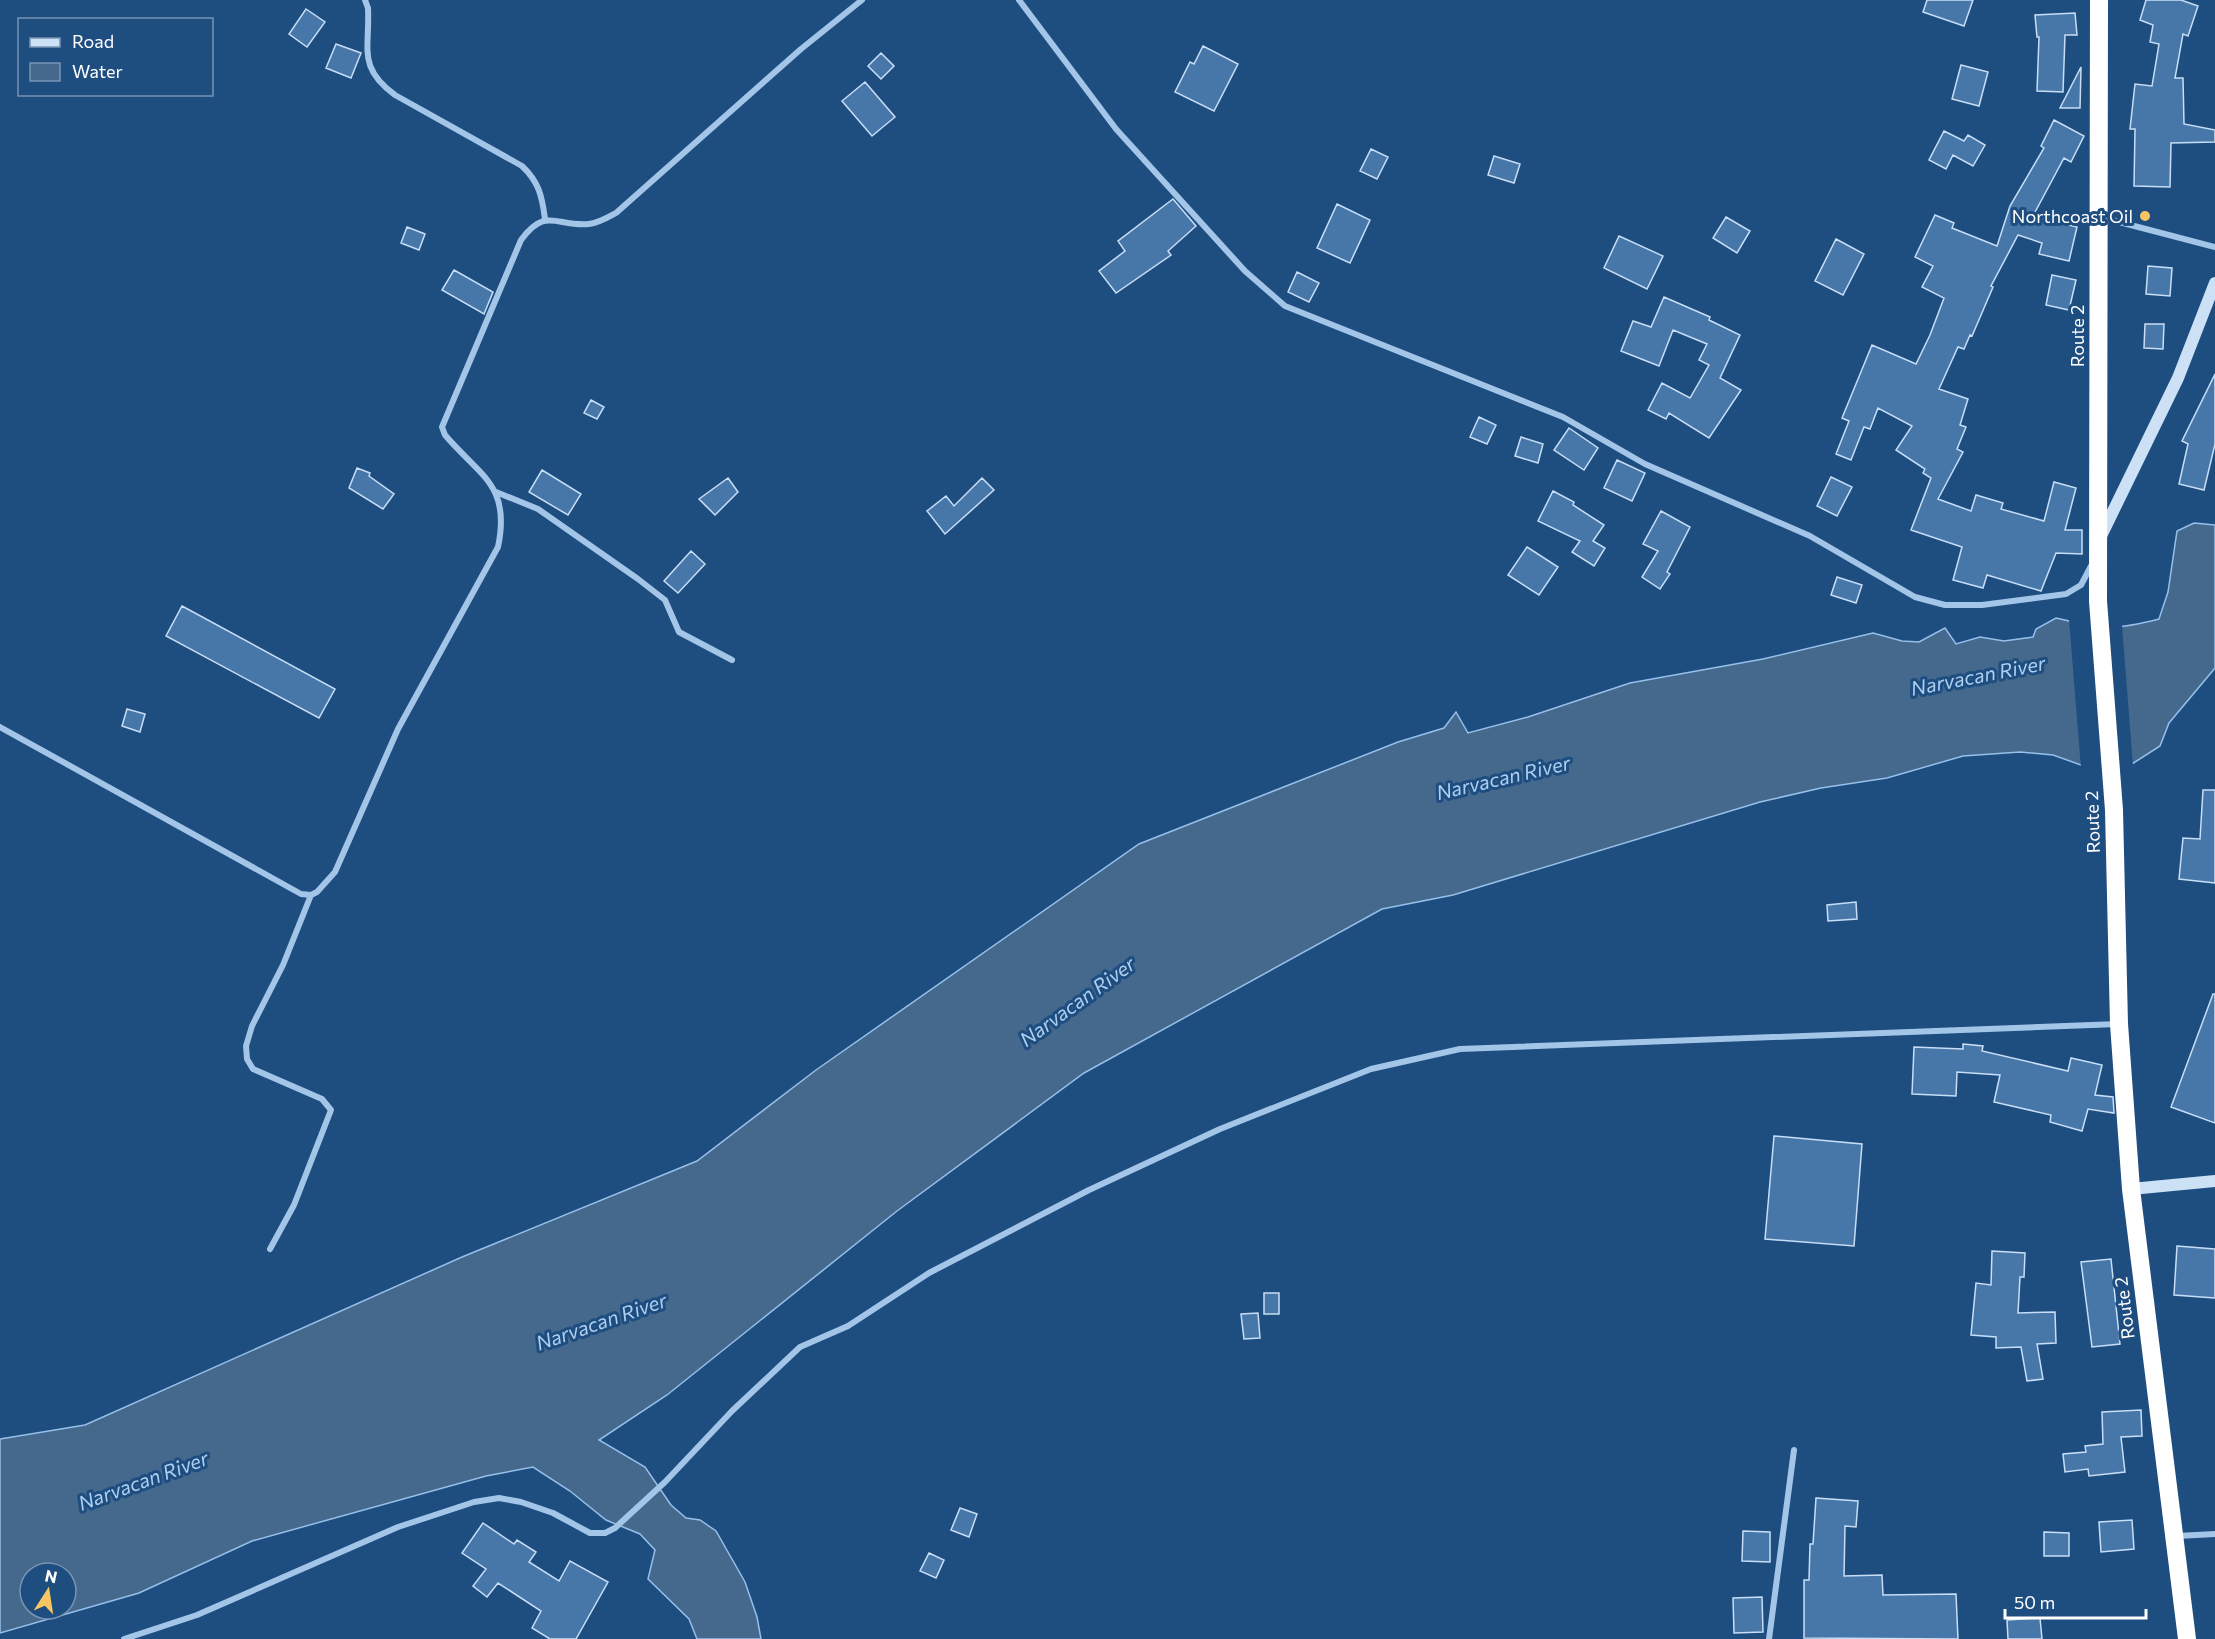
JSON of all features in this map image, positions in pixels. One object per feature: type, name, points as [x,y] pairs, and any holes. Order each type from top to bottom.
[{"type":"highway","name":"Route 2","points":[[2098,0],[2098,601],[2114,810],[2119,1024],[2131,1189],[2187,1639]]},
{"type":"street","points":[[365,0],[368,8],[369,69],[380,84],[395,95],[522,166],[535,178],[542,193],[545,219]]},
{"type":"street","points":[[0,727],[241,863],[301,894],[311,895],[323,888],[334,872],[398,729],[498,547],[501,520],[496,492],[488,480],[445,435],[443,422],[521,240],[535,223],[545,219],[591,224],[616,213],[801,49],[862,0]]},
{"type":"street","points":[[1019,0],[1116,129],[1245,271],[1285,306],[1563,417],[1646,464],[1810,536],[1915,597],[1945,604],[1982,605],[2066,594],[2081,585],[2089,573],[2099,539],[2178,378],[2215,283]]},
{"type":"street","points":[[2097,216],[2215,247]]},
{"type":"street","points":[[496,492],[538,509],[638,579],[665,600],[679,632],[732,660]]},
{"type":"street","points":[[270,1249],[294,1205],[331,1110],[322,1099],[253,1069],[247,1059],[246,1046],[252,1026],[283,966],[311,895]]},
{"type":"street","points":[[124,1639],[208,1610],[398,1527],[474,1502],[499,1498],[520,1502],[553,1513],[590,1533],[605,1533],[615,1528],[665,1482],[732,1411],[800,1347],[848,1326],[929,1273],[1089,1190],[1220,1129],[1371,1069],[1460,1048],[2119,1024]]},
{"type":"street","points":[[2131,1189],[2215,1180]]},
{"type":"street","points":[[1769,1639],[1794,1450]]},
{"type":"street","points":[[2173,1536],[2215,1534]]},
{"type":"water","name":"Narvacan River","points":[[2194,523],[2215,525],[2215,668],[2169,723],[2160,746],[2132,764],[2081,765],[2053,755],[2020,752],[1963,756],[1887,778],[1821,788],[1760,802],[1453,895],[1382,909],[1084,1073],[897,1211],[667,1395],[599,1440],[645,1467],[671,1505],[686,1518],[700,1520],[716,1531],[745,1582],[757,1617],[761,1639],[697,1639],[689,1619],[648,1579],[655,1550],[640,1534],[606,1520],[570,1491],[533,1467],[486,1476],[252,1541],[139,1593],[78,1611],[78,1561],[18,1561],[18,1621],[42,1621],[0,1633],[0,1439],[85,1425],[462,1257],[697,1161],[816,1070],[1139,844],[1398,742],[1444,728],[1456,712],[1468,733],[1528,717],[1630,683],[1763,659],[1873,633],[1902,641],[1919,642],[1945,628],[1956,644],[1980,637],[2004,641],[2033,637],[2036,629],[2056,618],[2097,626],[2130,625],[2159,619],[2168,592],[2177,531]]},
{"type":"pier","points":[[2069,619],[2100,626],[2122,625],[2133,766],[2081,768]]},
{"type":"building","points":[[1927,0],[1973,0],[1964,26],[1923,12]]},
{"type":"building","points":[[2146,0],[2181,0],[2198,6],[2188,36],[2183,34],[2175,78],[2183,78],[2184,124],[2215,130],[2215,142],[2171,143],[2170,187],[2134,186],[2135,129],[2130,129],[2135,84],[2152,86],[2159,44],[2150,42],[2153,25],[2140,20]]},
{"type":"building","points":[[306,9],[325,22],[307,47],[289,34]]},
{"type":"building","points":[[2075,13],[2077,35],[2065,35],[2063,92],[2037,91],[2039,37],[2037,37],[2035,15]]},
{"type":"building","points":[[336,44],[361,53],[351,78],[326,68]]},
{"type":"building","points":[[1203,46],[1238,64],[1214,111],[1175,92],[1190,62],[1194,64]]},
{"type":"building","points":[[881,53],[894,66],[881,79],[868,66]]},
{"type":"building","points":[[1961,65],[1988,72],[1979,106],[1952,99]]},
{"type":"building","points":[[2081,67],[2080,108],[2060,108]]},
{"type":"building","points":[[865,82],[895,117],[872,136],[842,101]]},
{"type":"building","points":[[2054,120],[2084,136],[2071,162],[2064,158],[2033,216],[2077,227],[2069,261],[2039,254],[2042,243],[2018,235],[1991,286],[1993,287],[1972,336],[1970,335],[1964,349],[1958,347],[1939,389],[1968,399],[1960,425],[1966,427],[1957,449],[1963,452],[1938,499],[1971,511],[1976,495],[2003,503],[2001,509],[2044,521],[2054,482],[2076,488],[2065,530],[2082,530],[2082,554],[2056,553],[2041,591],[1987,575],[1983,588],[1953,580],[1962,547],[1911,530],[1931,478],[1923,473],[1925,469],[1896,450],[1912,426],[1878,408],[1870,429],[1864,427],[1851,460],[1836,454],[1849,421],[1842,418],[1872,345],[1916,364],[1930,335],[1944,298],[1922,287],[1933,266],[1915,257],[1935,215],[1954,223],[1952,228],[1997,246],[2010,206],[2044,148],[2041,146]]},
{"type":"building","points":[[1944,131],[1964,141],[1968,135],[1985,145],[1973,166],[1953,155],[1946,169],[1929,160]]},
{"type":"building","points":[[1371,149],[1388,157],[1377,179],[1360,171]]},
{"type":"building","points":[[1494,156],[1520,164],[1514,183],[1488,175]]},
{"type":"building","points":[[1173,199],[1196,226],[1168,251],[1171,255],[1116,293],[1099,271],[1125,251],[1118,241]]},
{"type":"building","points":[[1337,204],[1370,220],[1350,263],[1317,248]]},
{"type":"building","points":[[1726,217],[1750,231],[1737,253],[1713,238]]},
{"type":"building","points":[[407,227],[425,234],[419,250],[401,243]]},
{"type":"building","points":[[1619,236],[1663,256],[1647,289],[1604,268]]},
{"type":"building","points":[[1836,239],[1864,254],[1843,295],[1815,281]]},
{"type":"building","points":[[2148,266],[2172,268],[2170,296],[2146,294]]},
{"type":"building","points":[[454,270],[493,292],[484,314],[442,290]]},
{"type":"building","points":[[1297,272],[1319,283],[1309,302],[1288,292]]},
{"type":"building","points":[[2052,275],[2076,280],[2069,310],[2046,305]]},
{"type":"building","points":[[1664,297],[1710,317],[1709,320],[1740,335],[1720,378],[1741,390],[1709,438],[1669,413],[1666,419],[1648,410],[1662,383],[1690,398],[1709,365],[1699,360],[1707,344],[1673,330],[1659,366],[1621,351],[1633,321],[1651,327]]},
{"type":"building","points":[[2145,324],[2164,324],[2163,349],[2144,348]]},
{"type":"building","points":[[2215,374],[2215,444],[2204,490],[2179,484],[2188,444],[2182,441]]},
{"type":"building","points":[[591,400],[604,407],[597,419],[584,413]]},
{"type":"building","points":[[1479,417],[1496,425],[1487,444],[1470,437]]},
{"type":"building","points":[[1569,428],[1598,448],[1584,470],[1554,450]]},
{"type":"building","points":[[1521,437],[1543,444],[1538,463],[1515,456]]},
{"type":"building","points":[[1617,460],[1645,473],[1632,501],[1604,488]]},
{"type":"building","points":[[357,468],[370,473],[369,476],[394,494],[383,509],[349,488]]},
{"type":"building","points":[[542,470],[581,494],[568,515],[529,492]]},
{"type":"building","points":[[1831,477],[1852,487],[1837,516],[1817,506]]},
{"type":"building","points":[[728,478],[738,492],[715,515],[699,499]]},
{"type":"building","points":[[982,478],[994,490],[945,534],[927,511],[946,496],[954,506]]},
{"type":"building","points":[[1553,491],[1574,502],[1573,505],[1604,525],[1593,541],[1605,548],[1594,566],[1572,552],[1580,541],[1538,521]]},
{"type":"building","points":[[1661,511],[1690,527],[1667,572],[1670,574],[1660,589],[1642,577],[1658,551],[1643,544]]},
{"type":"building","points":[[1527,547],[1558,567],[1539,595],[1508,575]]},
{"type":"building","points":[[691,551],[705,564],[678,593],[664,581]]},
{"type":"building","points":[[1837,577],[1862,585],[1856,603],[1831,595]]},
{"type":"building","points":[[182,606],[335,689],[319,718],[166,636]]},
{"type":"building","points":[[127,709],[145,714],[140,732],[122,726]]},
{"type":"building","points":[[2203,790],[2215,790],[2215,883],[2179,879],[2183,838],[2200,839]]},
{"type":"building","points":[[1856,902],[1857,919],[1828,921],[1827,905]]},
{"type":"building","points":[[2213,994],[2215,994],[2215,1123],[2171,1107]]},
{"type":"building","points":[[1963,1044],[1983,1046],[1982,1051],[2068,1071],[2071,1058],[2102,1065],[2095,1095],[2113,1097],[2114,1113],[2088,1109],[2082,1131],[2050,1122],[2051,1115],[1994,1102],[2000,1075],[1957,1072],[1956,1096],[1912,1094],[1914,1047],[1963,1049]]},
{"type":"building","points":[[1774,1136],[1862,1144],[1854,1246],[1765,1239]]},
{"type":"building","points":[[2177,1246],[2215,1249],[2215,1298],[2174,1295]]},
{"type":"building","points":[[1992,1251],[2025,1253],[2024,1277],[2020,1277],[2018,1313],[2055,1312],[2056,1343],[2037,1344],[2043,1379],[2027,1381],[2021,1347],[1996,1348],[1996,1337],[1971,1335],[1976,1283],[1991,1285]]},
{"type":"building","points":[[2111,1259],[2120,1344],[2092,1347],[2081,1262]]},
{"type":"building","points":[[1264,1293],[1279,1293],[1279,1314],[1264,1314]]},
{"type":"building","points":[[1258,1313],[1260,1338],[1244,1339],[1241,1314]]},
{"type":"building","points":[[2141,1410],[2142,1436],[2121,1437],[2125,1472],[2089,1476],[2088,1469],[2065,1472],[2063,1454],[2086,1452],[2085,1446],[2103,1444],[2102,1412]]},
{"type":"building","points":[[1816,1498],[1858,1501],[1856,1527],[1845,1526],[1844,1576],[1882,1575],[1883,1595],[1956,1594],[1958,1639],[1804,1638],[1804,1580],[1809,1580],[1810,1544],[1813,1544]]},
{"type":"building","points":[[960,1508],[977,1514],[969,1537],[951,1530]]},
{"type":"building","points":[[2132,1520],[2134,1549],[2101,1552],[2099,1522]]},
{"type":"building","points":[[483,1523],[514,1544],[517,1540],[536,1552],[529,1562],[559,1581],[570,1561],[608,1582],[576,1639],[550,1639],[532,1628],[541,1611],[498,1583],[487,1597],[473,1586],[486,1569],[462,1553]]},
{"type":"building","points":[[1743,1531],[1770,1532],[1770,1562],[1742,1561]]},
{"type":"building","points":[[2044,1532],[2069,1533],[2069,1556],[2044,1556]]},
{"type":"building","points":[[929,1553],[944,1560],[936,1578],[920,1571]]},
{"type":"building","points":[[1762,1597],[1763,1632],[1734,1633],[1733,1598]]},
{"type":"building","points":[[2040,1618],[2042,1639],[2008,1639],[2007,1620]]},
{"type":"place","name":"Northcoast Oil","points":[[2145,216]]}]
